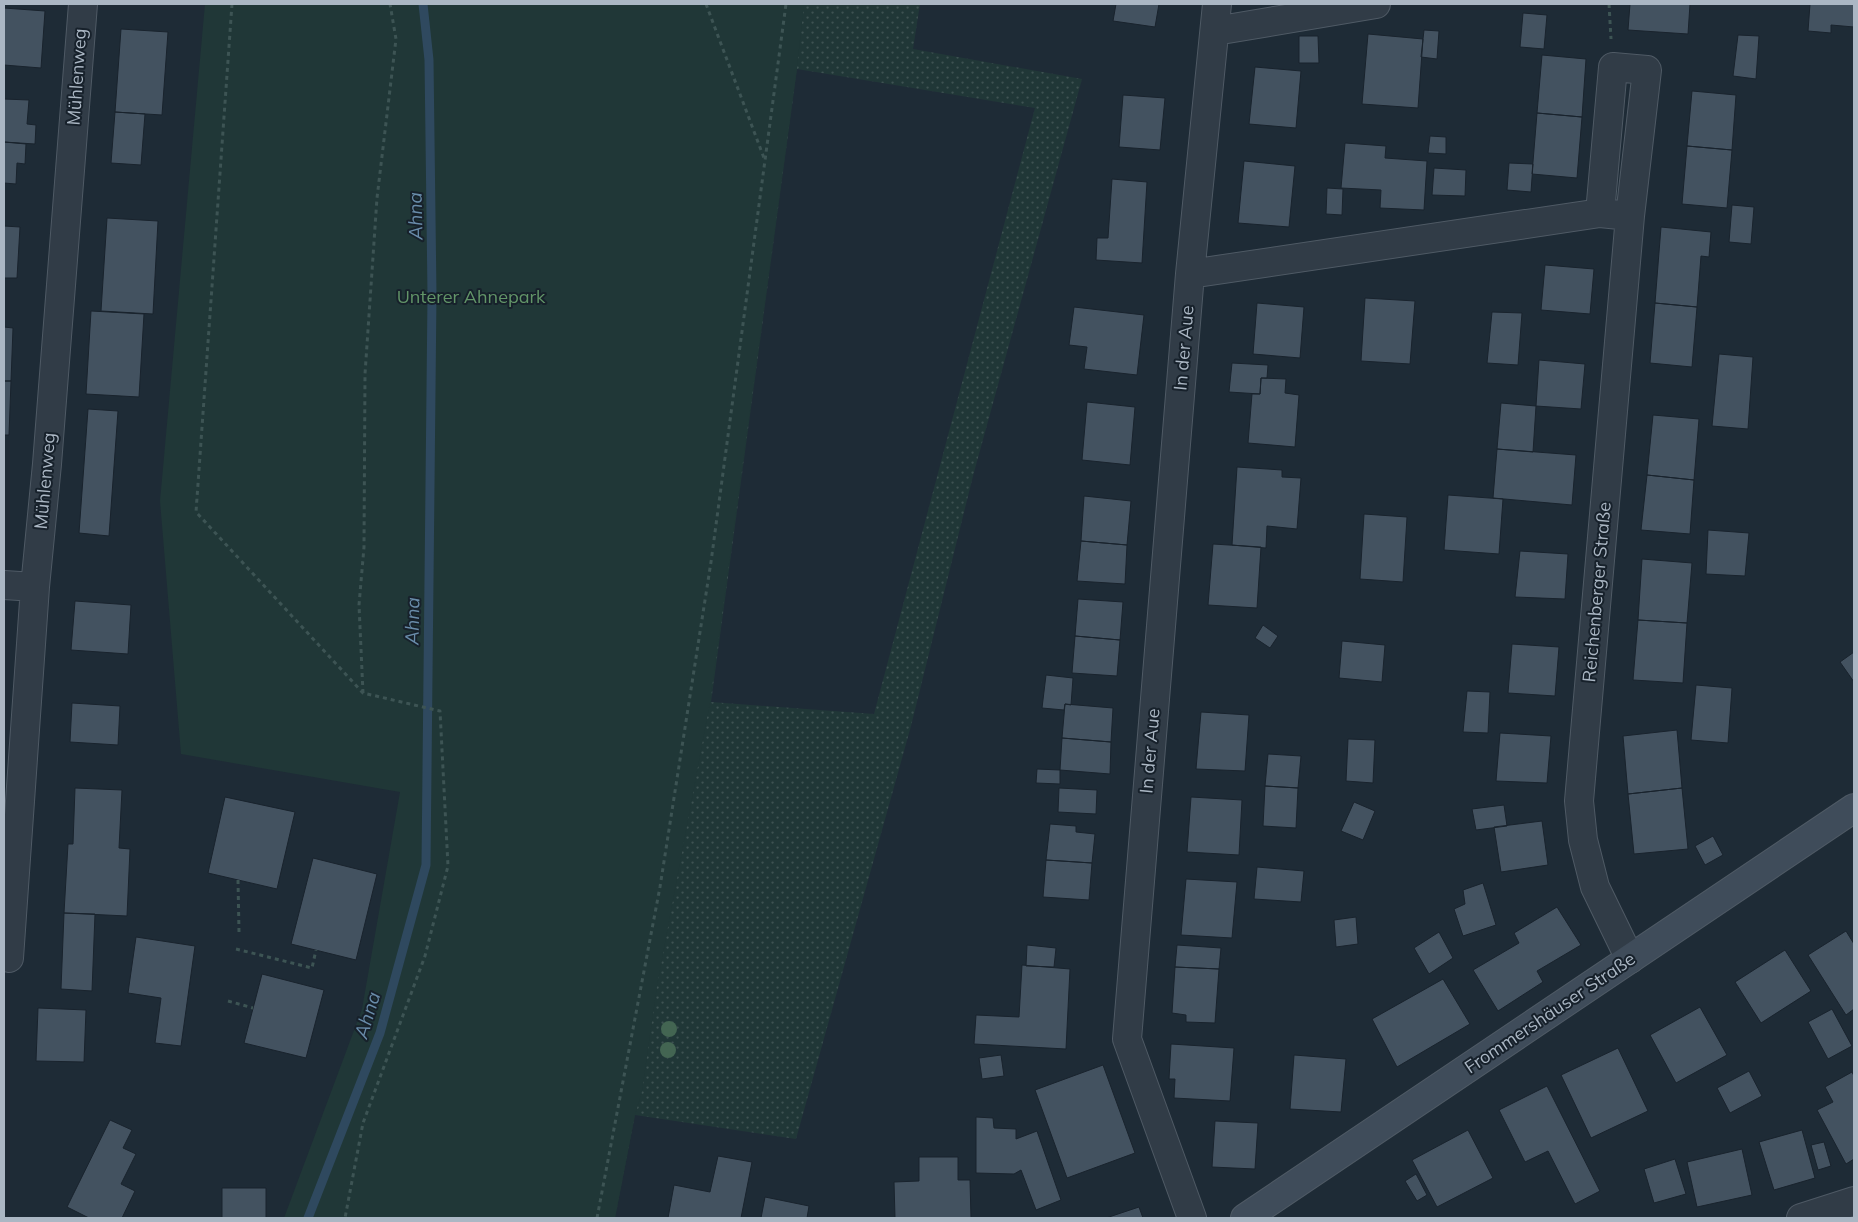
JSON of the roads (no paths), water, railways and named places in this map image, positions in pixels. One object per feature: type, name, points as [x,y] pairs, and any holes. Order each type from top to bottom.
[{"type":"main road","name":"Frommershäuser Straße","points":[[1245,1218],[1854,808]]},
{"type":"street","name":"Mühlenweg","points":[[9,958],[34,587],[47,464],[83,4]]},
{"type":"street","name":"In der Aue","points":[[1192,1218],[1126,1039],[1190,274],[1217,4]]},
{"type":"street","points":[[1215,31],[1376,4]]},
{"type":"street","name":"Reichenberger Straße","points":[[1600,213],[1613,67],[1647,70],[1630,216],[1579,801],[1583,840],[1595,887],[1630,959]]},
{"type":"street","points":[[1190,274],[1600,213],[1630,216]]},
{"type":"street","points":[[4,585],[34,587]]},
{"type":"street","points":[[1801,1218],[1854,1201]]},
{"type":"waterway","name":"Ahna","points":[[308,1218],[380,1033],[426,865],[432,295],[429,60],[423,4]]},
{"type":"park label","name":"Unterer Ahnepark","points":[[471,297]]}]
